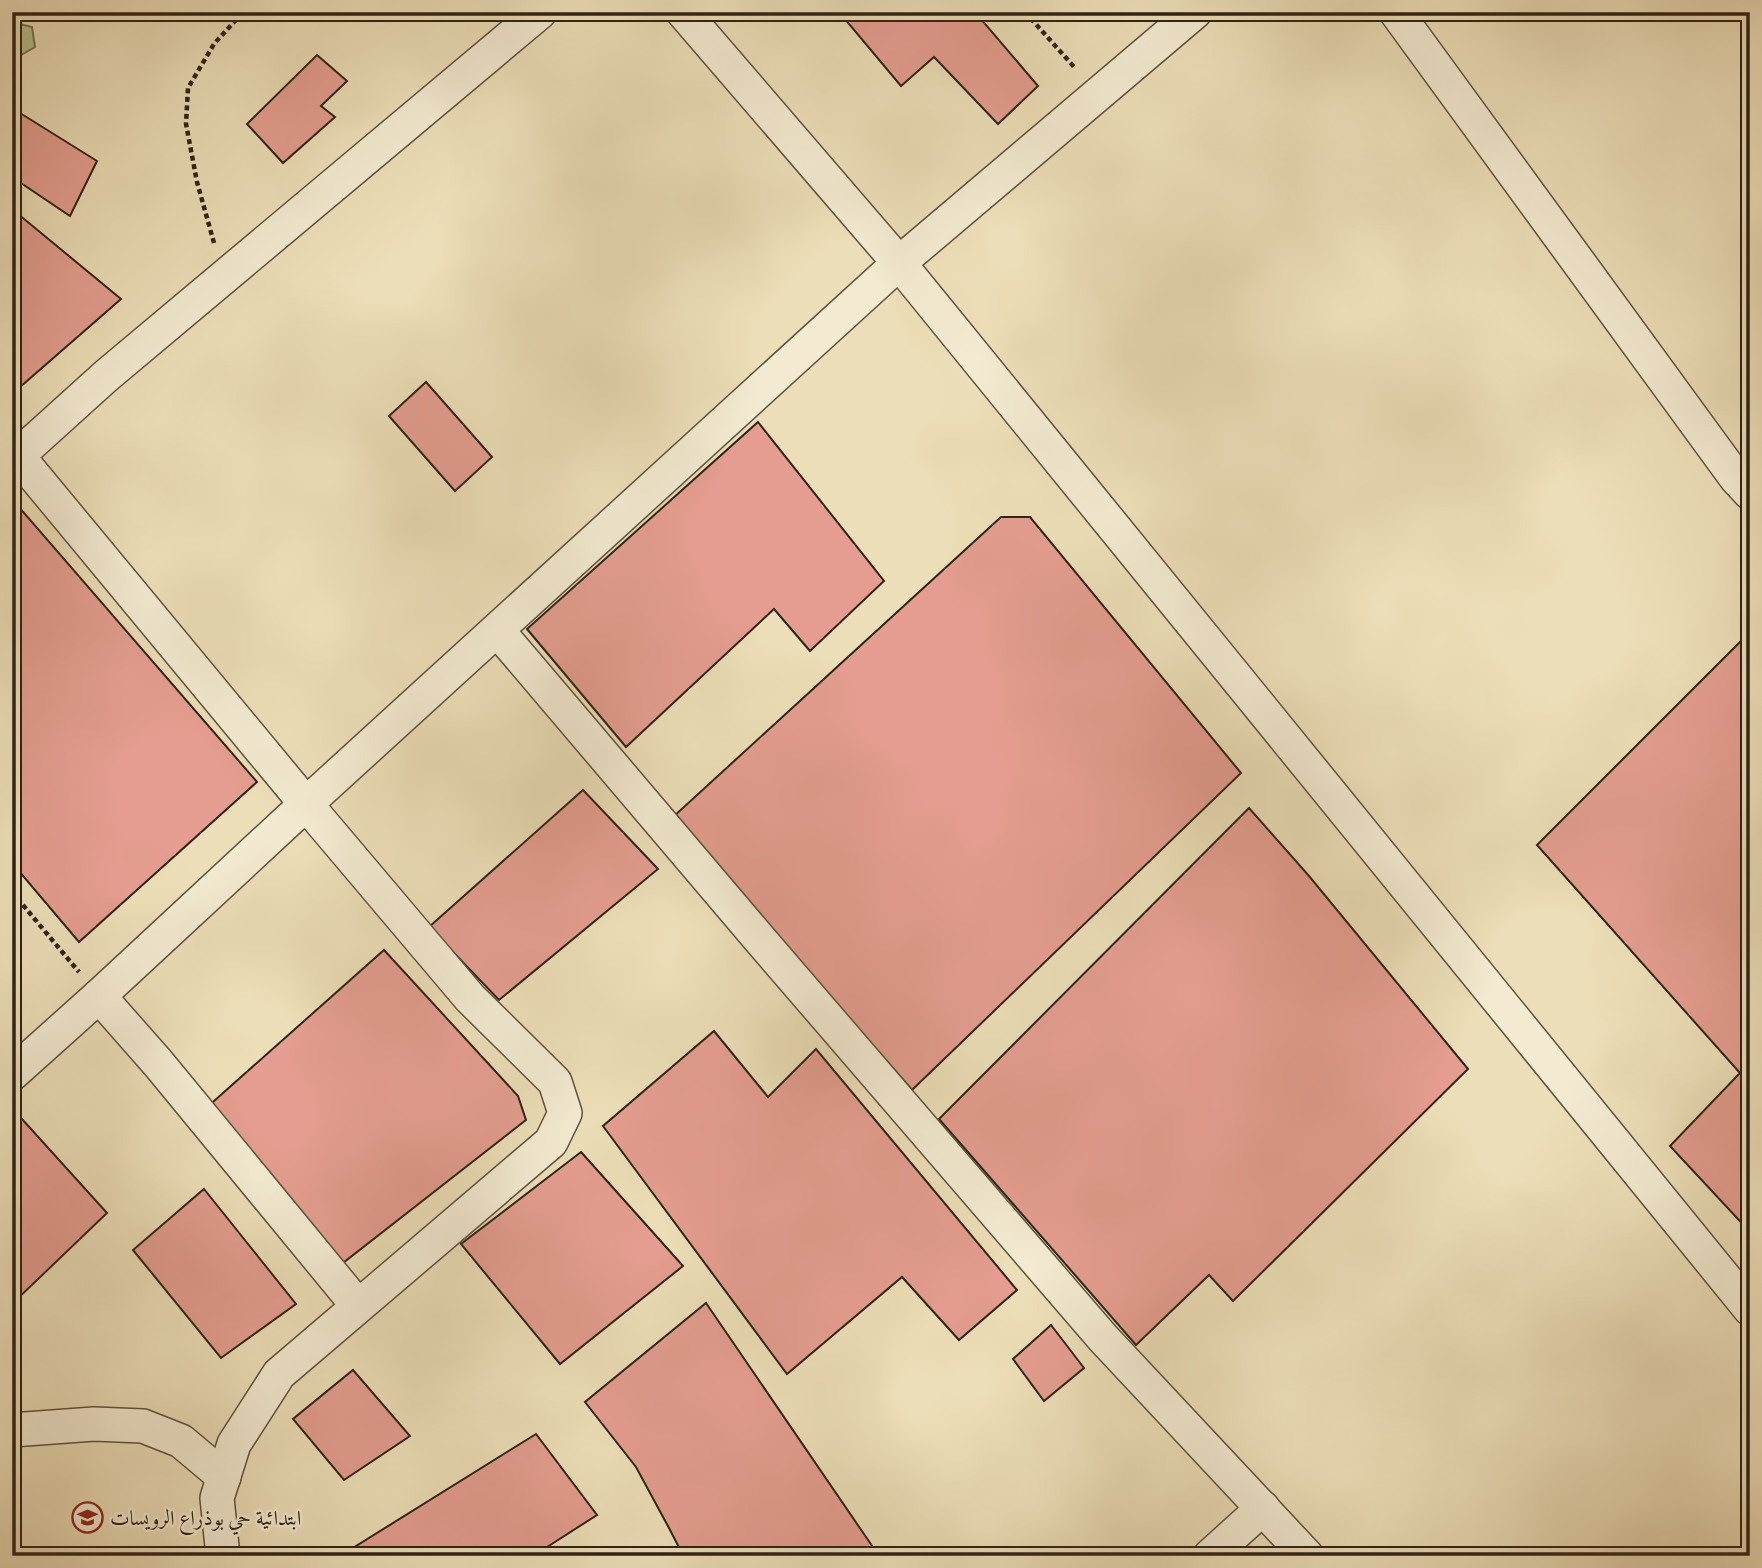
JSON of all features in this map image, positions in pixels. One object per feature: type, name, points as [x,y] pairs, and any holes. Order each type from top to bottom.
[{"type":"street","points":[[223,1556],[217,1498],[234,1444],[279,1374],[551,1142],[565,1112],[555,1082],[470,998],[14,455],[540,12]]},
{"type":"street","points":[[683,12],[899,263],[1750,1309]]},
{"type":"street","points":[[12,1074],[899,263],[1195,12]]},
{"type":"street","points":[[1396,12],[1736,478],[1750,493]]},
{"type":"street","points":[[498,631],[1103,1338],[1307,1556]]},
{"type":"street","points":[[99,996],[158,1063],[358,1306]]},
{"type":"street","points":[[12,1430],[94,1424],[143,1426],[181,1441],[224,1477]]},
{"type":"street","points":[[1210,1556],[1263,1508]]},
{"type":"path","points":[[224,278],[197,182],[186,124],[188,88],[214,44],[243,12]]},
{"type":"path","points":[[1025,12],[1099,93]]},
{"type":"path","points":[[12,892],[99,996]]},
{"type":"green space","points":[[12,22],[32,27],[35,47],[12,60]]},
{"type":"building","points":[[839,12],[975,12],[1038,86],[998,124],[934,57],[901,86]]},
{"type":"building","points":[[317,55],[347,81],[321,106],[335,117],[283,163],[247,124]]},
{"type":"building","points":[[20,113],[97,161],[70,216],[12,177],[12,122]]},
{"type":"building","points":[[12,209],[121,299],[12,394]]},
{"type":"building","points":[[426,382],[492,457],[455,491],[389,416]]},
{"type":"building","points":[[758,422],[884,581],[810,651],[774,609],[626,747],[527,629]]},
{"type":"building","points":[[12,499],[257,782],[79,942],[12,863]]},
{"type":"building","points":[[1001,517],[1030,517],[1241,773],[912,1090],[673,817]]},
{"type":"building","points":[[1750,632],[1750,1232],[1670,1146],[1740,1073],[1537,845]]},
{"type":"building","points":[[583,790],[658,869],[499,1000],[429,927]]},
{"type":"building","points":[[1249,808],[1309,876],[1468,1069],[1233,1301],[1209,1275],[1136,1345],[939,1119]]},
{"type":"building","points":[[384,950],[518,1096],[526,1120],[339,1266],[205,1109]]},
{"type":"building","points":[[714,1031],[768,1097],[816,1049],[1017,1290],[959,1340],[902,1277],[787,1374],[603,1126]]},
{"type":"building","points":[[12,1108],[107,1213],[12,1304]]},
{"type":"building","points":[[581,1152],[683,1266],[560,1364],[461,1244]]},
{"type":"building","points":[[204,1189],[296,1304],[221,1358],[133,1250]]},
{"type":"building","points":[[706,1303],[879,1556],[681,1556],[683,1555],[636,1467],[585,1402]]},
{"type":"building","points":[[1051,1325],[1084,1368],[1044,1401],[1013,1359]]},
{"type":"building","points":[[353,1370],[410,1436],[344,1480],[293,1419]]},
{"type":"building","points":[[536,1434],[597,1515],[544,1549],[548,1556],[340,1556]]},
{"type":"place","name":"ابتدائية حي بوذراع الرويسات","points":[[87,1518]]}]
